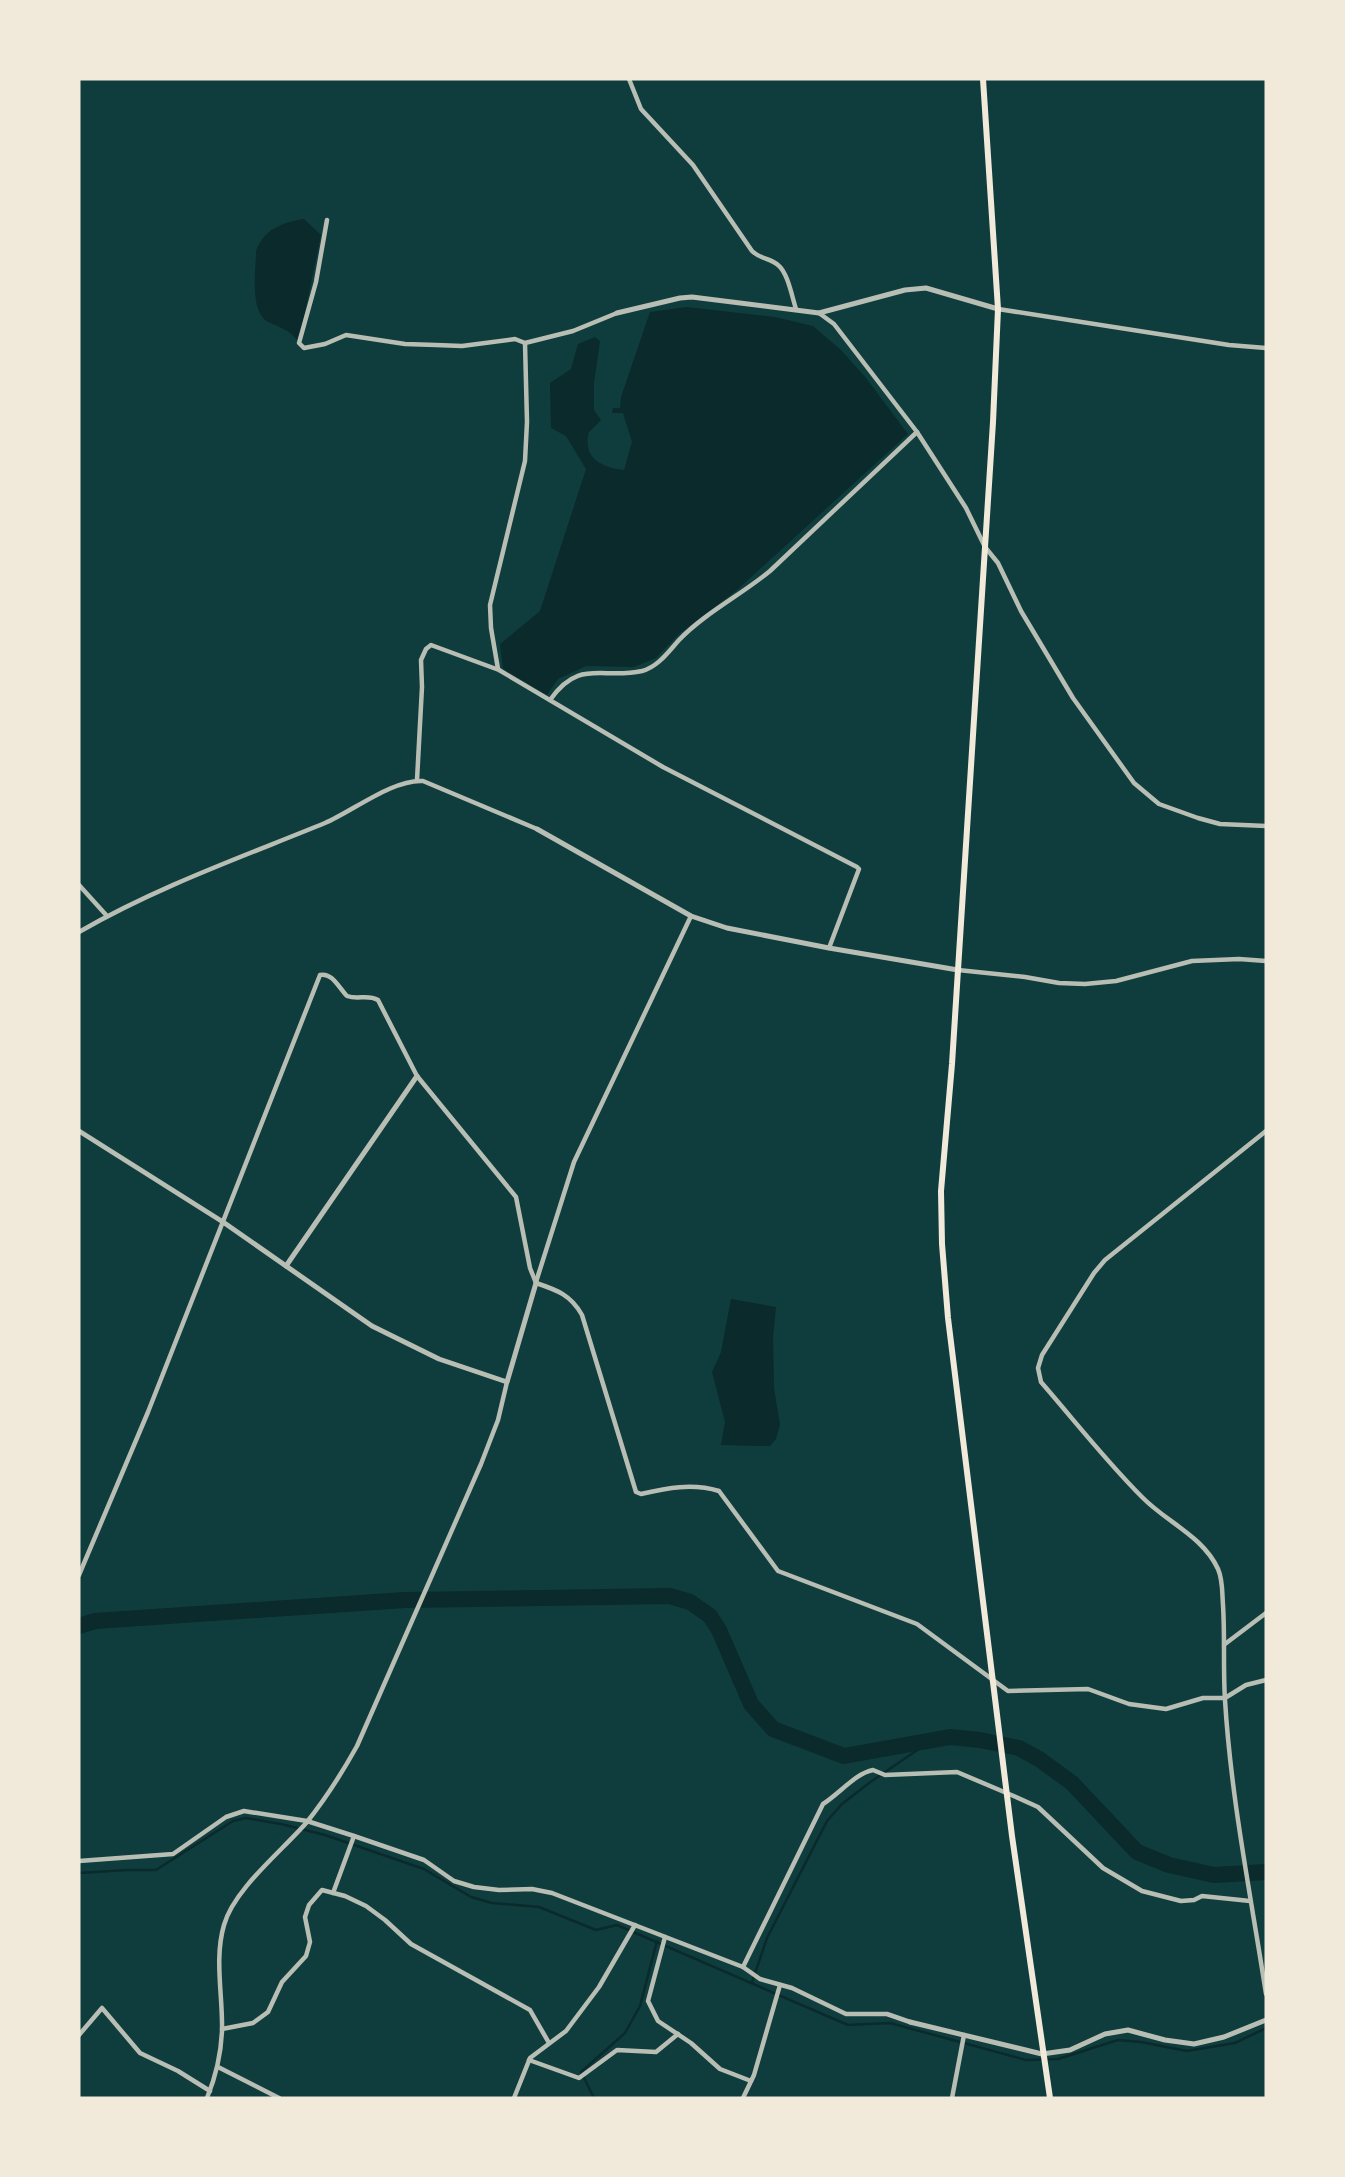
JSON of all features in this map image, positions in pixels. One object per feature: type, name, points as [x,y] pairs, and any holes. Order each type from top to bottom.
[{"type":"main road","points":[[983,79],[998,309],[985,547],[942,1191],[942,1244],[948,1318],[1012,1836],[1050,2098]]},
{"type":"street","points":[[629,79],[641,109],[693,165],[752,251],[758,257],[778,264],[796,309]]},
{"type":"street","points":[[327,220],[316,282],[299,343],[304,348],[325,344],[346,335],[405,344],[461,346],[514,340],[524,343],[573,331],[617,313],[692,297],[819,313],[915,288],[940,290],[998,309],[1229,345],[1266,348]]},
{"type":"street","points":[[819,313],[834,324],[917,432],[967,508],[985,547],[998,563],[1021,611],[1073,698],[1133,783],[1159,804],[1198,818],[1220,824],[1266,826]]},
{"type":"street","points":[[499,670],[491,628],[490,605],[525,461],[527,422],[524,343]]},
{"type":"street","points":[[550,700],[559,687],[578,674],[643,671],[660,661],[699,622],[746,591],[770,571],[917,432]]},
{"type":"street","points":[[417,780],[421,660],[431,645],[499,670],[663,767],[857,867],[859,869],[829,948]]},
{"type":"street","points":[[79,932],[211,867],[327,822],[405,782],[417,780],[537,829],[691,916],[751,933],[958,970],[1059,983],[1116,981],[1192,961],[1266,961]]},
{"type":"street","points":[[79,885],[107,916]]},
{"type":"street","points":[[207,2098],[218,2067],[222,2029],[219,1968],[224,1924],[233,1903],[307,1821],[337,1781],[357,1746],[481,1465],[498,1420],[536,1283],[574,1162],[691,916]]},
{"type":"street","points":[[79,1575],[148,1412],[320,975],[330,975],[347,996],[369,996],[378,1000],[417,1076],[516,1197],[530,1268],[536,1283],[564,1293],[575,1301],[582,1315],[636,1492],[641,1494],[670,1487],[709,1488],[719,1491],[778,1571],[917,1624],[1008,1691],[1088,1689],[1129,1704],[1147,1704],[1166,1709],[1203,1698],[1225,1698],[1246,1685],[1266,1680]]},
{"type":"street","points":[[286,1266],[417,1076]]},
{"type":"street","points":[[79,1131],[223,1222],[372,1326],[439,1359],[507,1382]]},
{"type":"street","points":[[1266,1131],[1105,1260],[1049,1344],[1038,1368],[1041,1381],[1121,1476],[1144,1500],[1206,1550],[1222,1580],[1225,1698],[1242,1854],[1266,1994]]},
{"type":"street","points":[[1225,1644],[1266,1613]]},
{"type":"street","points":[[743,1968],[823,1804],[855,1778],[873,1770],[885,1775],[957,1772],[1038,1807],[1103,1868],[1142,1891],[1181,1901],[1202,1896],[1250,1898]]},
{"type":"street","points":[[79,1861],[173,1854],[226,1816],[244,1811],[307,1821],[354,1836],[424,1860],[454,1881],[474,1887],[499,1890],[531,1889],[552,1893],[743,1968],[760,1979],[792,1988],[846,2014],[887,2014],[1042,2054],[1070,2050],[1105,2034],[1128,2030],[1194,2044],[1224,2037],[1266,2020]]},
{"type":"street","points":[[333,1893],[354,1836]]},
{"type":"street","points":[[222,2029],[253,2023],[268,2011],[282,1982],[306,1956],[310,1942],[305,1917],[309,1905],[322,1890],[366,1906],[386,1920],[411,1944],[530,2010],[549,2043]]},
{"type":"street","points":[[514,2098],[529,2060],[566,2031],[599,1987],[635,1925]]},
{"type":"street","points":[[665,1937],[648,2001],[658,2021],[691,2043],[720,2069],[751,2081]]},
{"type":"street","points":[[743,2098],[751,2081],[780,1986]]},
{"type":"street","points":[[79,2035],[102,2008],[140,2053],[178,2071],[210,2091]]},
{"type":"street","points":[[529,2060],[579,2078],[617,2050],[656,2052],[678,2034]]},
{"type":"street","points":[[952,2098],[964,2035]]},
{"type":"street","points":[[218,2067],[279,2098]]},
{"type":"water","points":[[304,219],[321,235],[297,340],[288,331],[268,322],[258,309],[255,290],[256,251],[259,243],[275,228]]},
{"type":"water","points":[[687,307],[775,317],[813,326],[841,350],[866,378],[908,434],[737,590],[679,634],[656,658],[634,667],[586,666],[558,679],[547,695],[503,669],[500,644],[540,611],[586,469],[566,436],[551,428],[550,383],[571,369],[578,344],[595,337],[600,341],[594,383],[594,410],[601,420],[589,432],[588,448],[595,460],[601,464],[624,470],[632,442],[623,413],[612,413],[613,408],[620,408],[621,397],[650,312]]},
{"type":"water","points":[[731,1299],[776,1307],[773,1337],[774,1388],[780,1425],[776,1439],[770,1446],[721,1445],[725,1422],[712,1372],[721,1352]]},
{"type":"waterway","points":[[79,1626],[95,1621],[405,1600],[670,1596],[690,1602],[710,1616],[719,1630],[751,1704],[773,1729],[844,1756],[950,1737],[1019,1748],[1072,1783],[1137,1852],[1169,1865],[1214,1875],[1266,1872]]},
{"type":"waterway","points":[[752,1982],[767,1938],[827,1821],[842,1804],[869,1783],[932,1740]]},
{"type":"waterway","points":[[79,1873],[156,1870],[233,1821],[246,1818],[325,1835],[424,1869],[471,1897],[492,1903],[539,1907],[596,1930],[617,1925],[848,2025],[890,2023],[1026,2060],[1058,2059],[1118,2040],[1187,2051],[1235,2043],[1266,2028]]},
{"type":"waterway","points":[[594,2098],[581,2072],[625,2033],[640,2006],[657,1941]]}]
